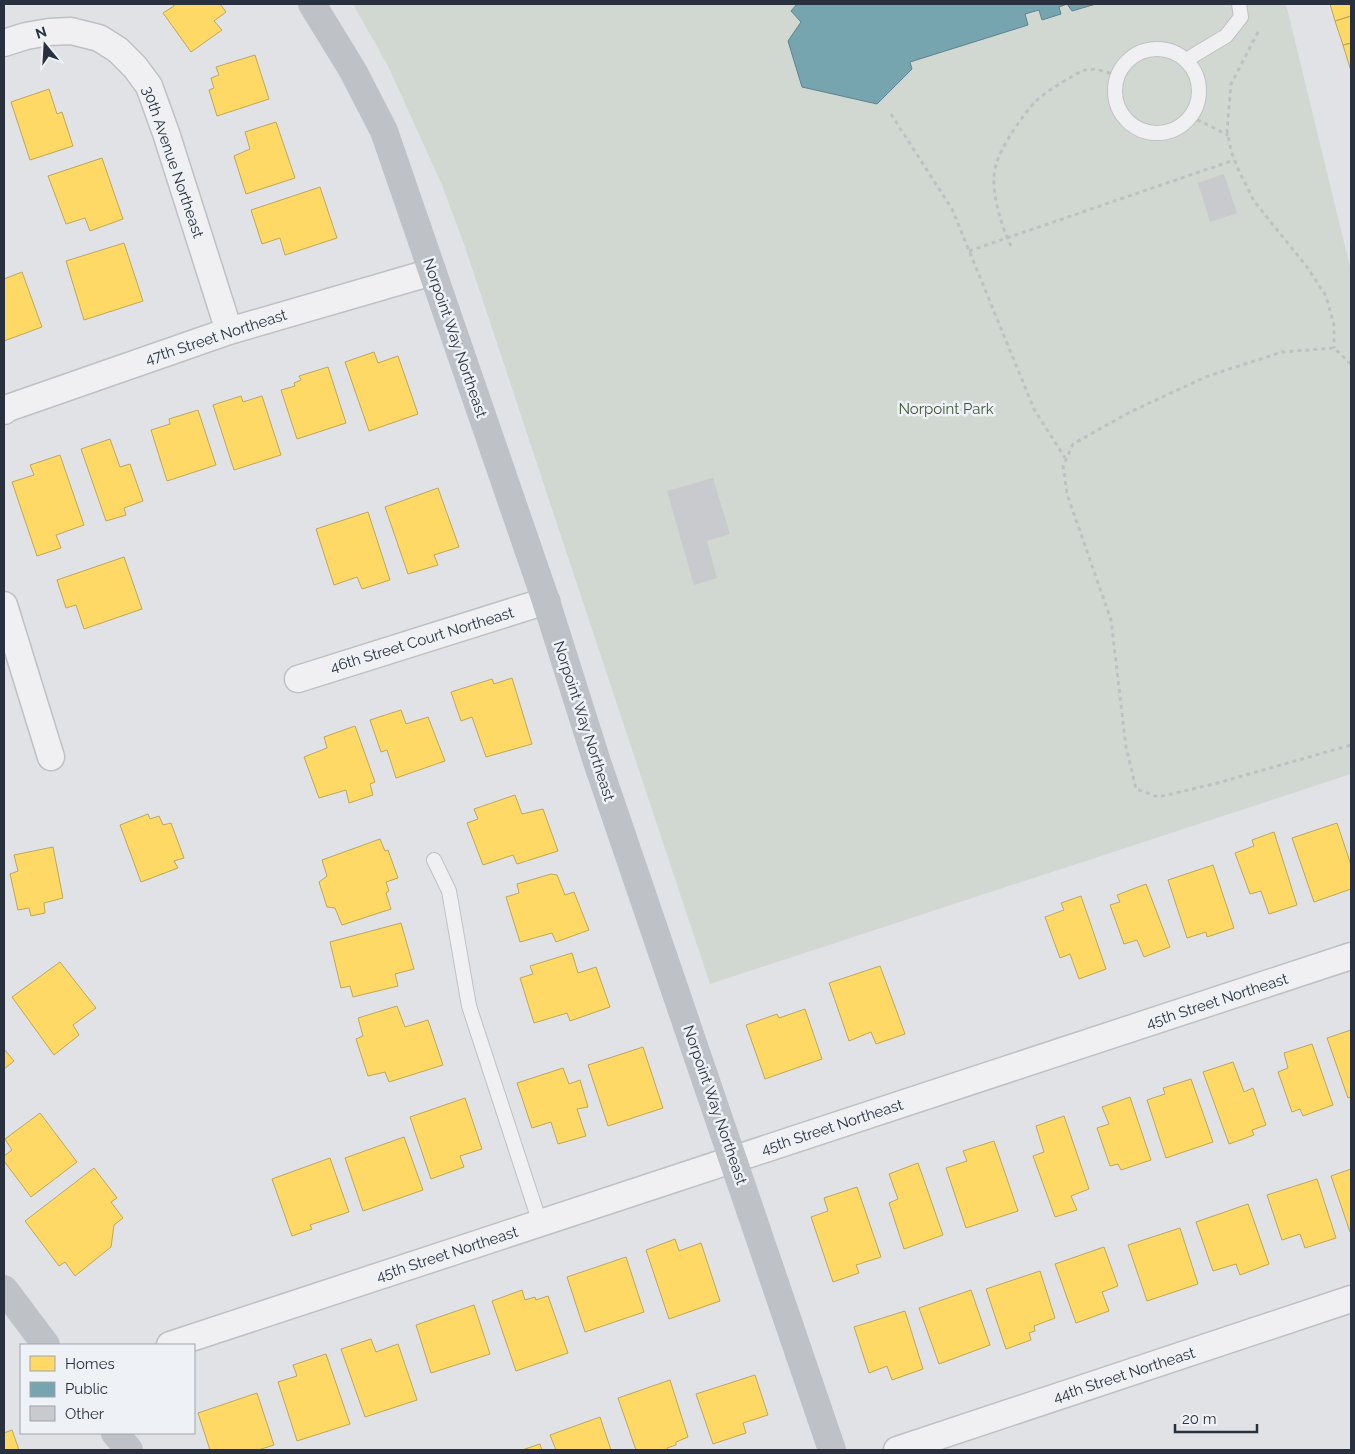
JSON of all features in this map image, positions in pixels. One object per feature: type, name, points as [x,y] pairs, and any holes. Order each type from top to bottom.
[{"type":"street","name":"Norpoint Way Northeast","points":[[312,4],[354,71],[384,130],[546,601],[597,762],[832,1450]]},
{"type":"street","name":"30th Avenue Northeast","points":[[4,43],[26,36],[72,31],[99,38],[118,50],[135,67],[149,86],[166,133],[229,331]]},
{"type":"street","name":"47th Street Northeast","points":[[4,411],[229,331],[432,272]]},
{"type":"street","name":"46th Street Court Northeast","points":[[298,679],[546,601]]},
{"type":"street","points":[[4,605],[51,758]]},
{"type":"street","name":"45th Street Northeast","points":[[173,1344],[1351,956]]},
{"type":"street","points":[[4,1289],[45,1344]]},
{"type":"street","name":"44th Street Northeast","points":[[897,1450],[1351,1299]]},
{"type":"street","points":[[115,1434],[128,1450]]},
{"type":"lane","points":[[1186,60],[1226,36],[1241,17],[1239,4]]},
{"type":"lane","points":[[1161,48],[1175,52],[1186,60],[1194,71],[1199,84],[1199,98],[1194,111],[1186,122],[1174,129],[1160,132],[1146,131],[1134,125],[1124,116],[1117,103],[1115,90],[1118,76],[1125,64],[1135,55],[1161,48]]},
{"type":"lane","points":[[434,860],[449,891],[469,1006],[540,1223]]},
{"type":"path","points":[[1260,28],[1230,84],[1228,135],[1234,160],[1254,201],[1307,267],[1326,296],[1334,325],[1334,348],[1351,364]]},
{"type":"path","points":[[1012,246],[1007,238],[994,192],[996,165],[1013,131],[1037,100],[1086,70],[1105,72],[1118,76]]},
{"type":"path","points":[[891,114],[952,209],[1034,409],[1066,459]]},
{"type":"path","points":[[1190,116],[1228,135]]},
{"type":"path","points":[[969,251],[1234,160]]},
{"type":"path","points":[[1334,348],[1282,352],[1208,376],[1132,410],[1073,444],[1063,466],[1067,494],[1111,620],[1126,747],[1136,790],[1158,796],[1214,784],[1351,745]]},
{"type":"green space","name":"Norpoint Park","points":[[353,4],[1286,4],[1351,271],[1351,774],[710,984],[465,247],[442,185],[388,66]]},
{"type":"building: Homes","points":[[173,4],[220,4],[226,12],[214,21],[222,30],[191,52],[163,13],[174,6]]},
{"type":"building: Homes","points":[[1330,4],[1351,4],[1351,16],[1335,21]]},
{"type":"building: Homes","points":[[1351,16],[1351,43],[1343,45],[1335,21]]},
{"type":"building: Homes","points":[[1351,43],[1351,71],[1343,45]]},
{"type":"building: Homes","points":[[255,55],[269,99],[217,116],[209,90],[214,88],[211,78],[219,75],[216,67]]},
{"type":"building: Homes","points":[[49,89],[57,114],[62,112],[73,146],[30,160],[11,102]]},
{"type":"building: Homes","points":[[276,122],[295,178],[246,194],[234,156],[250,149],[245,132]]},
{"type":"building: Homes","points":[[102,158],[123,219],[90,231],[85,218],[66,224],[48,176]]},
{"type":"building: Homes","points":[[320,187],[337,238],[285,255],[280,238],[262,244],[251,210]]},
{"type":"building: Homes","points":[[124,243],[143,301],[84,320],[66,261]]},
{"type":"building: Homes","points":[[22,272],[42,327],[4,341],[4,279]]},
{"type":"building: Homes","points":[[374,352],[378,363],[398,356],[418,414],[369,431],[345,362]]},
{"type":"building: Homes","points":[[328,367],[346,423],[297,439],[281,390],[295,386],[294,383],[301,380],[299,376]]},
{"type":"building: Homes","points":[[241,396],[243,402],[262,396],[281,455],[234,470],[213,405]]},
{"type":"building: Homes","points":[[198,410],[216,465],[167,481],[151,430],[170,424],[169,419]]},
{"type":"building: Homes","points":[[110,439],[120,467],[130,464],[143,501],[124,508],[126,515],[106,521],[81,449]]},
{"type":"building: Homes","points":[[60,455],[84,525],[56,535],[61,548],[37,556],[12,482],[34,475],[30,465]]},
{"type":"building: Homes","points":[[438,488],[459,547],[434,555],[438,565],[408,574],[385,507]]},
{"type":"building: Homes","points":[[368,512],[390,580],[362,589],[357,577],[334,585],[316,529]]},
{"type":"building: Homes","points":[[124,557],[142,609],[84,629],[76,605],[66,608],[57,580]]},
{"type":"building: Homes","points":[[512,678],[532,744],[486,757],[472,717],[461,721],[451,692],[492,679],[494,684]]},
{"type":"building: Homes","points":[[401,710],[406,724],[428,717],[445,761],[396,778],[387,750],[381,752],[370,720]]},
{"type":"building: Homes","points":[[355,726],[375,782],[370,784],[373,795],[349,803],[346,790],[319,798],[304,757],[327,748],[324,737]]},
{"type":"building: Homes","points":[[515,795],[522,814],[543,809],[558,851],[517,864],[513,855],[483,865],[467,823],[478,819],[474,809]]},
{"type":"building: Homes","points":[[148,814],[150,819],[159,816],[163,825],[171,823],[184,858],[174,861],[178,868],[141,882],[120,825]]},
{"type":"building: Homes","points":[[1337,823],[1351,865],[1351,889],[1314,902],[1292,838]]},
{"type":"building: Homes","points":[[1274,832],[1297,905],[1269,914],[1261,891],[1250,894],[1235,853],[1254,846],[1252,840]]},
{"type":"building: Homes","points":[[380,839],[385,851],[388,850],[398,878],[386,882],[389,891],[386,893],[391,909],[342,925],[335,908],[327,907],[319,882],[327,876],[322,860]]},
{"type":"building: Homes","points":[[53,847],[63,898],[44,903],[45,913],[31,916],[29,908],[18,910],[10,874],[18,871],[14,855]]},
{"type":"building: Homes","points":[[1213,865],[1234,928],[1207,937],[1206,932],[1187,938],[1168,880]]},
{"type":"building: Homes","points":[[551,874],[557,875],[565,895],[574,892],[589,930],[556,942],[552,933],[520,942],[506,897],[519,893],[517,884]]},
{"type":"building: Homes","points":[[1146,884],[1170,947],[1144,957],[1137,940],[1124,944],[1110,905],[1120,902],[1117,895]]},
{"type":"building: Homes","points":[[1081,896],[1106,969],[1079,979],[1070,954],[1060,958],[1045,917],[1064,910],[1061,903]]},
{"type":"building: Homes","points":[[401,923],[414,969],[395,974],[398,986],[353,997],[350,986],[341,988],[330,942]]},
{"type":"building: Homes","points":[[572,953],[578,973],[596,967],[610,1007],[570,1021],[567,1013],[534,1023],[520,978],[533,974],[530,966]]},
{"type":"building: Homes","points":[[60,962],[96,1008],[73,1025],[79,1035],[54,1055],[12,997]]},
{"type":"building: Homes","points":[[880,966],[905,1034],[876,1044],[871,1032],[849,1041],[829,983]]},
{"type":"building: Homes","points":[[397,1006],[405,1027],[428,1020],[443,1065],[389,1082],[385,1072],[368,1076],[356,1039],[363,1036],[358,1018]]},
{"type":"building: Homes","points":[[805,1009],[822,1059],[765,1079],[746,1025],[777,1014],[779,1018]]},
{"type":"building: Homes","points":[[1351,1030],[1351,1097],[1348,1098],[1327,1038]]},
{"type":"building: Homes","points":[[1312,1044],[1333,1105],[1303,1116],[1300,1109],[1292,1112],[1278,1072],[1288,1068],[1284,1053]]},
{"type":"building: Homes","points":[[643,1047],[663,1108],[608,1126],[588,1065]]},
{"type":"building: Homes","points":[[4,1049],[14,1061],[4,1069]]},
{"type":"building: Homes","points":[[1233,1062],[1244,1092],[1253,1088],[1266,1125],[1252,1130],[1254,1135],[1229,1144],[1203,1072]]},
{"type":"building: Homes","points":[[563,1068],[569,1084],[580,1080],[588,1107],[577,1109],[586,1136],[558,1144],[551,1122],[532,1128],[517,1083]]},
{"type":"building: Homes","points":[[1191,1079],[1213,1142],[1166,1158],[1147,1100],[1165,1094],[1163,1088]]},
{"type":"building: Homes","points":[[1130,1097],[1151,1160],[1121,1170],[1118,1164],[1110,1166],[1097,1128],[1109,1124],[1102,1107]]},
{"type":"building: Homes","points":[[465,1098],[482,1149],[460,1156],[464,1167],[431,1179],[410,1117]]},
{"type":"building: Homes","points":[[40,1113],[77,1162],[31,1197],[4,1161],[4,1156],[12,1150],[5,1139]]},
{"type":"building: Homes","points":[[1064,1116],[1089,1189],[1071,1196],[1077,1210],[1055,1217],[1033,1156],[1044,1152],[1036,1126]]},
{"type":"building: Homes","points":[[404,1137],[423,1190],[363,1211],[345,1158]]},
{"type":"building: Homes","points":[[994,1141],[1018,1211],[966,1228],[946,1168],[967,1161],[963,1151]]},
{"type":"building: Homes","points":[[330,1158],[349,1212],[310,1225],[312,1229],[292,1236],[272,1179]]},
{"type":"building: Homes","points":[[918,1163],[943,1235],[904,1249],[889,1203],[898,1199],[889,1174]]},
{"type":"building: Homes","points":[[94,1168],[117,1198],[111,1202],[123,1218],[114,1225],[111,1247],[75,1276],[65,1262],[59,1266],[25,1221]]},
{"type":"building: Homes","points":[[1351,1169],[1351,1231],[1350,1232],[1331,1176]]},
{"type":"building: Homes","points":[[1317,1179],[1336,1238],[1305,1248],[1300,1234],[1282,1240],[1267,1195]]},
{"type":"building: Homes","points":[[857,1187],[881,1257],[856,1265],[859,1273],[833,1282],[811,1217],[828,1211],[824,1198]]},
{"type":"building: Homes","points":[[1248,1204],[1269,1264],[1240,1275],[1236,1264],[1213,1271],[1196,1222]]},
{"type":"building: Homes","points":[[1180,1228],[1198,1284],[1147,1301],[1128,1245]]},
{"type":"building: Homes","points":[[675,1239],[679,1251],[701,1243],[720,1301],[669,1319],[646,1250]]},
{"type":"building: Homes","points":[[1104,1247],[1118,1286],[1102,1292],[1109,1311],[1076,1323],[1055,1264]]},
{"type":"building: Homes","points":[[626,1257],[644,1312],[585,1332],[567,1277]]},
{"type":"building: Homes","points":[[1040,1271],[1055,1318],[1034,1326],[1035,1331],[1029,1333],[1031,1340],[1006,1349],[986,1289]]},
{"type":"building: Homes","points":[[522,1290],[525,1300],[535,1297],[536,1300],[548,1296],[568,1353],[516,1371],[492,1301]]},
{"type":"building: Homes","points":[[971,1290],[990,1345],[939,1364],[919,1308]]},
{"type":"building: Homes","points":[[474,1305],[490,1354],[431,1373],[416,1325]]},
{"type":"building: Homes","points":[[905,1311],[923,1369],[892,1380],[887,1366],[869,1373],[854,1327]]},
{"type":"building: Homes","points":[[371,1339],[376,1352],[398,1344],[417,1400],[365,1417],[341,1349]]},
{"type":"building: Homes","points":[[326,1354],[350,1424],[297,1441],[278,1382],[297,1376],[293,1365]]},
{"type":"building: Homes","points":[[755,1375],[768,1415],[743,1423],[746,1433],[713,1444],[696,1394]]},
{"type":"building: Homes","points":[[670,1380],[688,1437],[676,1442],[676,1445],[667,1448],[668,1450],[636,1450],[618,1398]]},
{"type":"building: Homes","points":[[257,1393],[274,1445],[258,1450],[210,1450],[198,1413]]},
{"type":"building: Homes","points":[[600,1417],[611,1450],[556,1450],[550,1435]]},
{"type":"building: Homes","points":[[12,1430],[19,1450],[4,1450],[4,1433]]},
{"type":"building: Homes","points":[[540,1444],[542,1450],[522,1450]]},
{"type":"building: Public","points":[[797,4],[1067,4],[1059,7],[1061,14],[1042,20],[1039,10],[1025,14],[1028,25],[910,62],[912,69],[877,104],[802,87],[788,41],[801,22],[791,11]]},
{"type":"building: Public","points":[[1067,4],[1096,4],[1072,11]]},
{"type":"building: Other","points":[[1224,174],[1237,213],[1210,222],[1198,183]]},
{"type":"building: Other","points":[[713,478],[730,534],[707,541],[717,578],[694,585],[667,491]]}]
